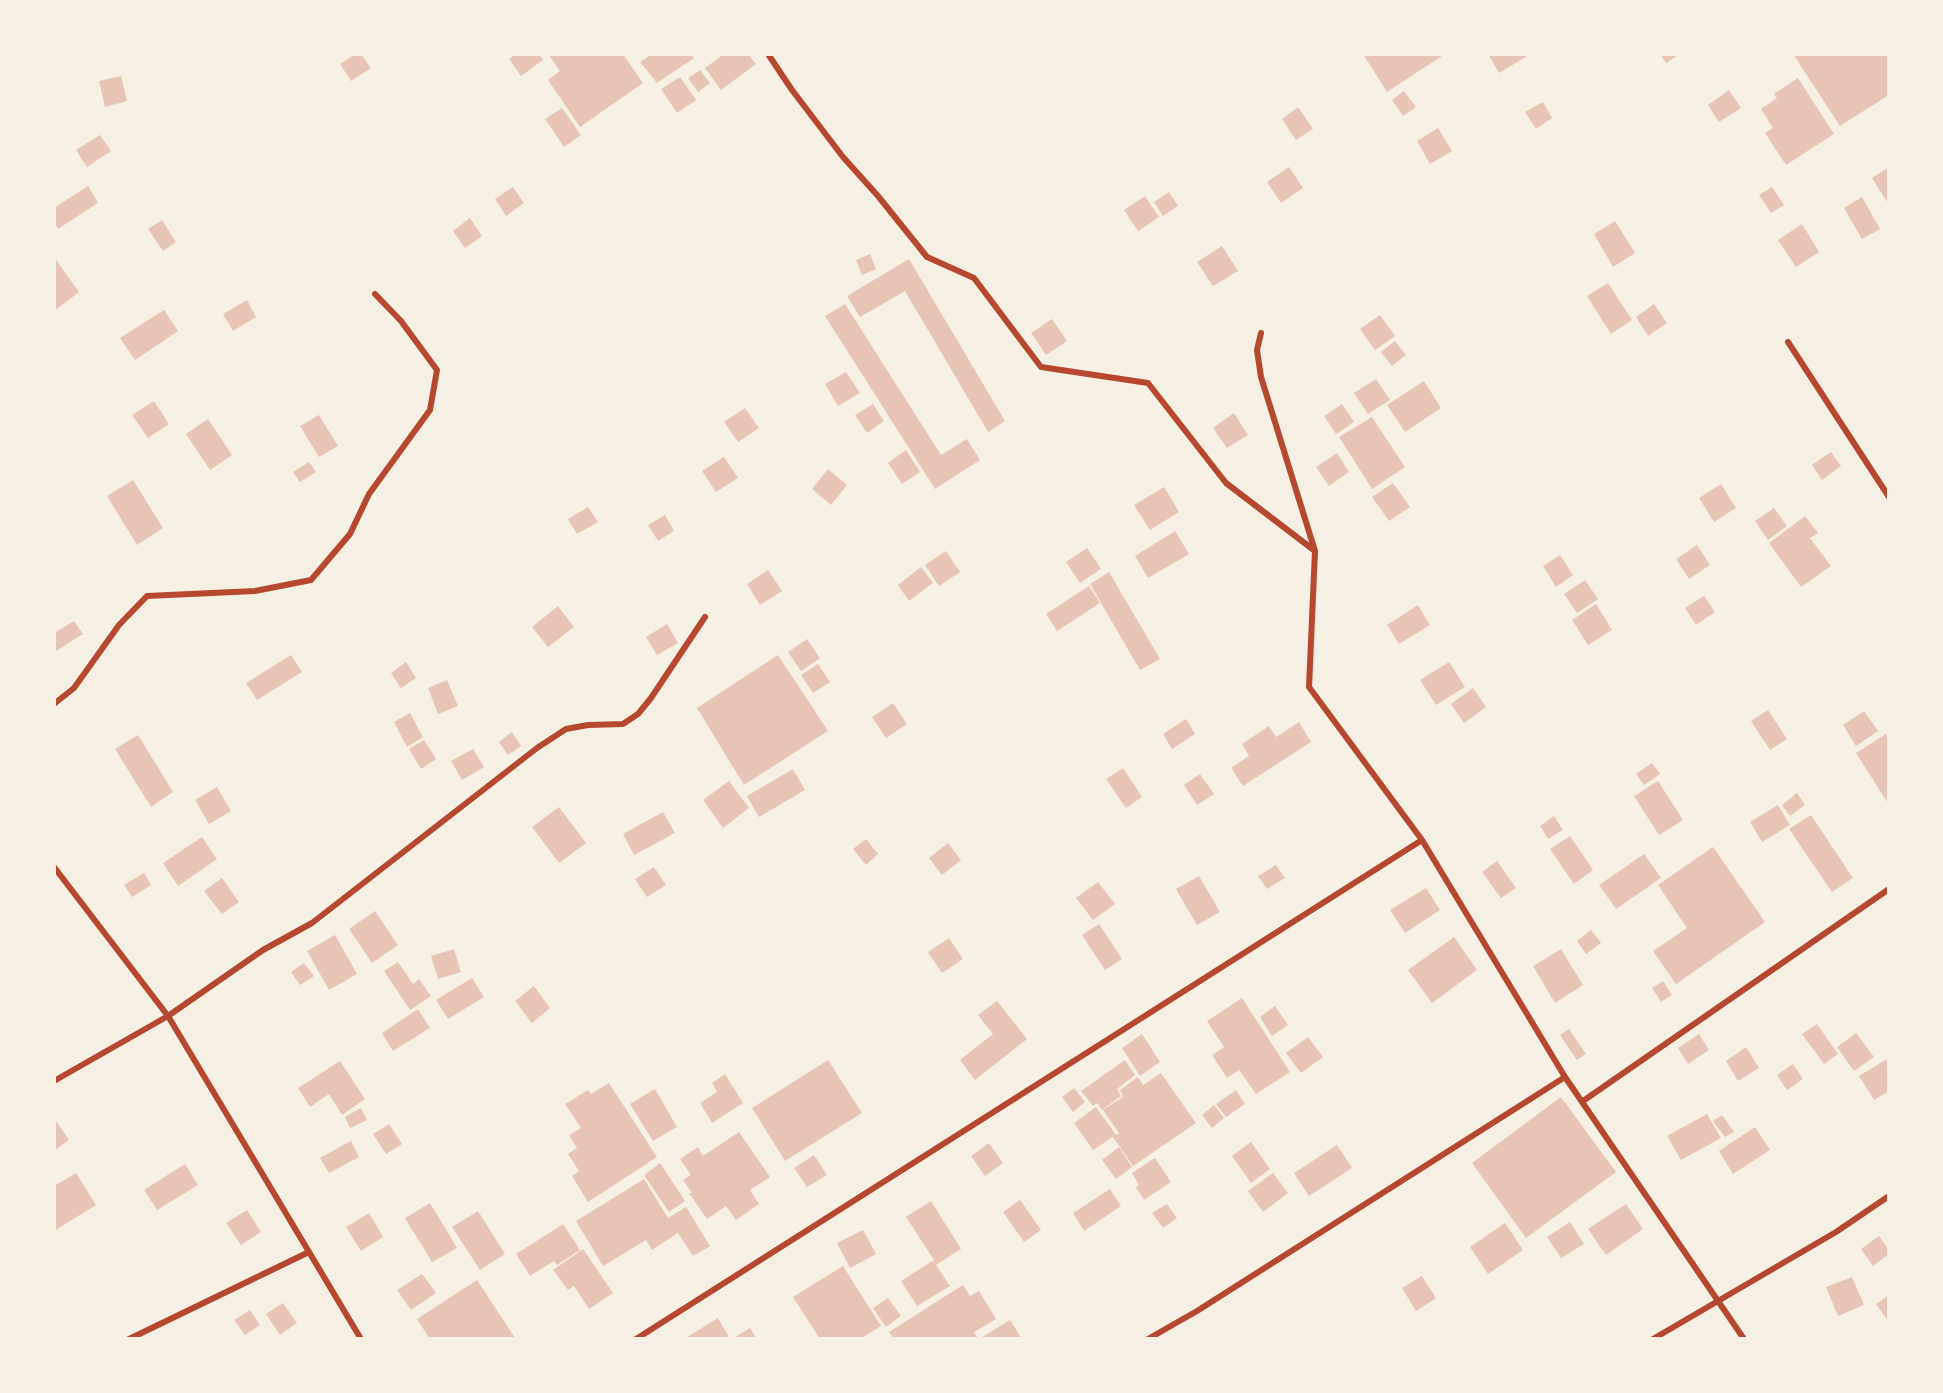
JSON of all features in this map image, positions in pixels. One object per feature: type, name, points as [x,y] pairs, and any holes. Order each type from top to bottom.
[{"type":"street","points":[[768,54],[843,157],[878,195],[927,257],[974,278],[1041,367],[1148,383],[1226,483],[1315,551]]},
{"type":"street","points":[[54,704],[74,688],[119,625],[147,596],[255,591],[312,580],[350,534],[369,494],[430,410],[437,370],[401,321],[375,294]]},
{"type":"street","points":[[1261,333],[1257,350],[1261,377],[1315,551],[1310,687],[1422,840],[1565,1077],[1719,1299],[1744,1339]]},
{"type":"street","points":[[1788,342],[1889,497]]},
{"type":"street","points":[[54,1081],[168,1016],[263,950],[312,922],[537,747],[566,729],[588,724],[623,724],[638,714],[705,617]]},
{"type":"street","points":[[636,1339],[1422,840]]},
{"type":"street","points":[[54,867],[168,1016],[361,1339]]},
{"type":"street","points":[[1583,1101],[1889,889]]},
{"type":"street","points":[[1148,1339],[1197,1311],[1565,1077]]},
{"type":"street","points":[[1653,1339],[1836,1232],[1889,1196]]},
{"type":"street","points":[[129,1339],[309,1252]]},
{"type":"building","points":[[356,54],[361,54],[371,68],[351,81],[340,64]]},
{"type":"building","points":[[516,54],[539,54],[543,60],[521,76],[509,59]]},
{"type":"building","points":[[548,54],[623,54],[643,83],[580,127],[548,80],[560,71]]},
{"type":"building","points":[[652,54],[691,54],[694,58],[657,83],[640,62]]},
{"type":"building","points":[[724,54],[748,54],[756,64],[721,90],[705,68]]},
{"type":"building","points":[[1363,54],[1441,54],[1442,56],[1387,92]]},
{"type":"building","points":[[1488,54],[1531,54],[1499,73]]},
{"type":"building","points":[[1660,54],[1680,54],[1666,63]]},
{"type":"building","points":[[1793,54],[1889,54],[1889,95],[1840,126]]},
{"type":"building","points":[[700,70],[710,83],[698,92],[688,78]]},
{"type":"building","points":[[121,76],[127,101],[105,107],[99,81]]},
{"type":"building","points":[[680,77],[696,100],[677,113],[661,89]]},
{"type":"building","points":[[1798,78],[1834,134],[1786,165],[1765,133],[1773,128],[1761,109],[1777,98],[1774,94]]},
{"type":"building","points":[[1729,90],[1741,108],[1719,122],[1708,105]]},
{"type":"building","points":[[1404,91],[1416,107],[1403,116],[1392,100]]},
{"type":"building","points":[[1543,102],[1552,118],[1536,129],[1525,112]]},
{"type":"building","points":[[1298,107],[1313,129],[1296,140],[1282,119]]},
{"type":"building","points":[[562,108],[581,135],[564,147],[545,119]]},
{"type":"building","points":[[1438,128],[1452,151],[1430,164],[1417,141]]},
{"type":"building","points":[[100,135],[111,151],[87,167],[76,150]]},
{"type":"building","points":[[1289,167],[1303,188],[1281,203],[1267,182]]},
{"type":"building","points":[[1889,167],[1889,205],[1872,178]]},
{"type":"building","points":[[88,186],[98,203],[58,229],[54,223],[54,208]]},
{"type":"building","points":[[513,187],[524,203],[506,216],[495,199]]},
{"type":"building","points":[[1772,187],[1784,205],[1771,213],[1759,195]]},
{"type":"building","points":[[1169,192],[1178,206],[1163,216],[1154,202]]},
{"type":"building","points":[[1145,196],[1159,217],[1138,231],[1124,210]]},
{"type":"building","points":[[1862,197],[1880,229],[1862,239],[1844,208]]},
{"type":"building","points":[[470,218],[482,236],[465,248],[453,231]]},
{"type":"building","points":[[162,220],[176,242],[163,251],[148,229]]},
{"type":"building","points":[[1615,221],[1635,253],[1613,267],[1594,234]]},
{"type":"building","points":[[1802,224],[1819,252],[1796,267],[1778,240]]},
{"type":"building","points":[[1222,246],[1238,271],[1213,286],[1197,262]]},
{"type":"building","points":[[870,254],[876,269],[862,275],[856,260]]},
{"type":"building","points":[[54,257],[79,292],[54,311]]},
{"type":"building","points":[[909,259],[1005,421],[988,432],[905,291],[860,317],[847,296]]},
{"type":"building","points":[[1608,283],[1632,320],[1611,334],[1587,296]]},
{"type":"building","points":[[247,300],[256,317],[233,331],[223,314]]},
{"type":"building","points":[[845,304],[941,455],[967,439],[980,460],[935,489],[825,316]]},
{"type":"building","points":[[1654,304],[1667,323],[1648,336],[1636,317]]},
{"type":"building","points":[[164,310],[178,331],[135,360],[120,338]]},
{"type":"building","points":[[1380,315],[1395,336],[1375,350],[1360,329]]},
{"type":"building","points":[[1052,319],[1067,341],[1046,355],[1031,333]]},
{"type":"building","points":[[1395,341],[1406,355],[1392,366],[1381,352]]},
{"type":"building","points":[[846,372],[860,393],[838,406],[825,384]]},
{"type":"building","points":[[1376,379],[1390,400],[1368,414],[1354,393]]},
{"type":"building","points":[[1424,381],[1441,408],[1405,432],[1387,405]]},
{"type":"building","points":[[154,401],[169,424],[148,438],[132,415]]},
{"type":"building","points":[[873,404],[884,421],[867,433],[855,415]]},
{"type":"building","points":[[1342,404],[1354,422],[1336,434],[1324,416]]},
{"type":"building","points":[[745,408],[759,428],[738,442],[724,422]]},
{"type":"building","points":[[1234,413],[1248,435],[1227,448],[1213,428]]},
{"type":"building","points":[[319,415],[338,446],[319,457],[300,426]]},
{"type":"building","points":[[1372,417],[1405,467],[1372,489],[1339,437]]},
{"type":"building","points":[[208,419],[232,455],[210,470],[186,434]]},
{"type":"building","points":[[906,450],[920,472],[902,484],[888,463]]},
{"type":"building","points":[[1831,452],[1841,466],[1822,480],[1812,465]]},
{"type":"building","points":[[1337,453],[1349,472],[1329,486],[1316,467]]},
{"type":"building","points":[[724,457],[738,478],[716,492],[702,471]]},
{"type":"building","points":[[309,462],[316,472],[300,482],[293,472]]},
{"type":"building","points":[[828,469],[847,485],[831,505],[812,489]]},
{"type":"building","points":[[133,480],[163,528],[137,545],[107,496]]},
{"type":"building","points":[[1393,483],[1410,507],[1389,521],[1372,497]]},
{"type":"building","points":[[1721,484],[1736,508],[1714,522],[1699,498]]},
{"type":"building","points":[[1164,487],[1179,512],[1150,530],[1134,505]]},
{"type":"building","points":[[588,507],[598,522],[577,534],[568,519]]},
{"type":"building","points":[[1774,508],[1787,526],[1768,540],[1755,521]]},
{"type":"building","points":[[665,515],[674,531],[658,541],[648,525]]},
{"type":"building","points":[[1805,516],[1818,533],[1810,538],[1831,566],[1801,587],[1769,543]]},
{"type":"building","points":[[1175,531],[1189,554],[1148,578],[1135,556]]},
{"type":"building","points":[[1697,545],[1710,565],[1689,579],[1676,559]]},
{"type":"building","points":[[1087,548],[1101,569],[1080,583],[1066,562]]},
{"type":"building","points":[[946,551],[960,572],[939,586],[925,565]]},
{"type":"building","points":[[1560,555],[1573,575],[1556,587],[1543,566]]},
{"type":"building","points":[[921,567],[933,583],[909,601],[898,585]]},
{"type":"building","points":[[768,570],[782,591],[760,605],[747,584]]},
{"type":"building","points":[[1109,572],[1160,659],[1140,670],[1090,584]]},
{"type":"building","points":[[1585,580],[1598,599],[1577,613],[1564,594]]},
{"type":"building","points":[[1089,586],[1100,603],[1057,631],[1046,614]]},
{"type":"building","points":[[1704,596],[1715,612],[1696,625],[1685,608]]},
{"type":"building","points":[[1596,604],[1612,630],[1588,645],[1572,620]]},
{"type":"building","points":[[1418,605],[1430,625],[1399,644],[1387,625]]},
{"type":"building","points":[[558,606],[574,627],[548,647],[532,627]]},
{"type":"building","points":[[74,621],[83,634],[56,651],[54,633]]},
{"type":"building","points":[[667,624],[678,643],[657,655],[646,637]]},
{"type":"building","points":[[807,639],[820,658],[801,671],[788,652]]},
{"type":"building","points":[[291,655],[302,672],[257,700],[246,683]]},
{"type":"building","points":[[778,655],[828,731],[744,785],[697,708]]},
{"type":"building","points":[[406,662],[416,678],[401,688],[391,673]]},
{"type":"building","points":[[1449,662],[1465,687],[1436,705],[1420,680]]},
{"type":"building","points":[[818,664],[830,682],[813,693],[801,675]]},
{"type":"building","points":[[447,680],[458,706],[438,714],[428,688]]},
{"type":"building","points":[[1473,688],[1486,707],[1464,723],[1451,704]]},
{"type":"building","points":[[893,703],[907,724],[886,738],[872,717]]},
{"type":"building","points":[[1768,710],[1787,739],[1770,750],[1751,721]]},
{"type":"building","points":[[1864,711],[1878,731],[1856,746],[1843,725]]},
{"type":"building","points":[[410,713],[423,737],[407,747],[394,722]]},
{"type":"building","points":[[1186,719],[1195,734],[1172,749],[1163,734]]},
{"type":"building","points":[[1299,722],[1311,742],[1243,786],[1231,768],[1249,756],[1242,744],[1269,726],[1276,737]]},
{"type":"building","points":[[512,732],[521,746],[508,755],[499,742]]},
{"type":"building","points":[[1886,734],[1889,739],[1889,805],[1856,753]]},
{"type":"building","points":[[138,735],[173,792],[151,807],[115,749]]},
{"type":"building","points":[[424,740],[436,759],[421,769],[409,749]]},
{"type":"building","points":[[473,749],[484,767],[462,780],[451,761]]},
{"type":"building","points":[[1652,763],[1660,774],[1644,785],[1636,774]]},
{"type":"building","points":[[1123,768],[1142,797],[1126,808],[1106,779]]},
{"type":"building","points":[[793,769],[805,790],[759,817],[747,796]]},
{"type":"building","points":[[1200,774],[1214,794],[1197,805],[1184,785]]},
{"type":"building","points":[[729,781],[749,808],[723,828],[703,800]]},
{"type":"building","points":[[1658,781],[1683,820],[1659,835],[1634,796]]},
{"type":"building","points":[[217,787],[231,811],[209,824],[195,800]]},
{"type":"building","points":[[1797,793],[1805,805],[1790,816],[1782,805]]},
{"type":"building","points":[[1778,805],[1790,825],[1762,842],[1750,822]]},
{"type":"building","points":[[559,807],[586,843],[559,863],[532,827]]},
{"type":"building","points":[[663,812],[675,833],[634,855],[623,834]]},
{"type":"building","points":[[1811,815],[1853,878],[1832,892],[1789,829]]},
{"type":"building","points":[[1554,816],[1563,830],[1548,839],[1540,826]]},
{"type":"building","points":[[1570,836],[1593,870],[1574,884],[1550,849]]},
{"type":"building","points":[[202,837],[217,859],[178,886],[163,863]]},
{"type":"building","points":[[866,839],[878,854],[866,865],[853,849]]},
{"type":"building","points":[[948,843],[961,860],[942,875],[929,858]]},
{"type":"building","points":[[1713,847],[1765,922],[1676,984],[1653,951],[1687,928],[1658,885]]},
{"type":"building","points":[[1644,854],[1661,878],[1616,909],[1599,885]]},
{"type":"building","points":[[1497,861],[1516,888],[1501,898],[1482,872]]},
{"type":"building","points":[[1276,865],[1285,878],[1267,889],[1258,876]]},
{"type":"building","points":[[654,867],[666,885],[647,897],[635,879]]},
{"type":"building","points":[[144,873],[151,885],[132,897],[124,885]]},
{"type":"building","points":[[1199,876],[1220,912],[1197,925],[1176,889]]},
{"type":"building","points":[[222,878],[239,902],[222,914],[204,891]]},
{"type":"building","points":[[1098,882],[1115,904],[1093,920],[1076,898]]},
{"type":"building","points":[[1426,888],[1440,910],[1405,933],[1390,910]]},
{"type":"building","points":[[375,911],[398,945],[372,963],[349,929]]},
{"type":"building","points":[[1099,924],[1122,959],[1105,970],[1082,935]]},
{"type":"building","points":[[1591,930],[1601,943],[1586,954],[1577,941]]},
{"type":"building","points":[[335,935],[357,974],[329,990],[307,951]]},
{"type":"building","points":[[1454,937],[1477,970],[1432,1003],[1408,970]]},
{"type":"building","points":[[949,938],[963,959],[942,973],[928,952]]},
{"type":"building","points":[[454,949],[461,972],[438,979],[431,956]]},
{"type":"building","points":[[1561,949],[1583,985],[1555,1003],[1533,966]]},
{"type":"building","points":[[398,962],[413,984],[419,979],[431,996],[410,1010],[384,971]]},
{"type":"building","points":[[304,963],[314,976],[300,985],[291,972]]},
{"type":"building","points":[[472,978],[484,997],[448,1019],[436,1000]]},
{"type":"building","points":[[1663,981],[1672,995],[1661,1002],[1652,988]]},
{"type":"building","points":[[534,986],[550,1008],[532,1023],[515,1001]]},
{"type":"building","points":[[1242,998],[1290,1072],[1256,1094],[1239,1070],[1227,1078],[1212,1055],[1224,1047],[1207,1021]]},
{"type":"building","points":[[997,1001],[1027,1039],[975,1080],[960,1060],[993,1034],[978,1015]]},
{"type":"building","points":[[1275,1006],[1288,1025],[1272,1036],[1260,1017]]},
{"type":"building","points":[[418,1009],[430,1028],[393,1051],[382,1033]]},
{"type":"building","points":[[1817,1024],[1838,1054],[1824,1064],[1802,1034]]},
{"type":"building","points":[[1569,1029],[1586,1054],[1577,1060],[1560,1035]]},
{"type":"building","points":[[1856,1033],[1874,1057],[1854,1071],[1837,1047]]},
{"type":"building","points":[[1142,1034],[1160,1062],[1140,1076],[1122,1048]]},
{"type":"building","points":[[1699,1034],[1709,1050],[1688,1064],[1678,1048]]},
{"type":"building","points":[[1308,1037],[1323,1057],[1301,1073],[1286,1053]]},
{"type":"building","points":[[1746,1047],[1759,1068],[1738,1081],[1726,1061]]},
{"type":"building","points":[[1887,1059],[1889,1062],[1889,1091],[1874,1100],[1859,1076]]},
{"type":"building","points":[[828,1060],[862,1113],[785,1161],[752,1108]]},
{"type":"building","points":[[1125,1060],[1135,1075],[1117,1089],[1121,1096],[1102,1110],[1097,1103],[1093,1106],[1081,1091]]},
{"type":"building","points":[[340,1061],[365,1099],[342,1115],[329,1094],[310,1107],[298,1088]]},
{"type":"building","points":[[1793,1064],[1803,1079],[1787,1090],[1777,1075]]},
{"type":"building","points":[[1161,1073],[1196,1123],[1133,1166],[1113,1137],[1093,1150],[1074,1123],[1096,1107],[1116,1135],[1119,1133],[1103,1110],[1123,1097],[1120,1090],[1138,1077],[1143,1085]]},
{"type":"building","points":[[725,1074],[743,1103],[712,1123],[700,1103],[717,1092],[712,1083]]},
{"type":"building","points":[[609,1083],[657,1157],[588,1202],[572,1176],[579,1171],[568,1154],[577,1148],[569,1135],[581,1128],[565,1104],[588,1090],[591,1094]]},
{"type":"building","points":[[1074,1088],[1085,1102],[1073,1112],[1062,1097]]},
{"type":"building","points":[[655,1089],[677,1127],[653,1141],[630,1104]]},
{"type":"building","points":[[1236,1090],[1245,1104],[1226,1117],[1216,1104]]},
{"type":"building","points":[[1561,1097],[1616,1172],[1526,1238],[1472,1163]]},
{"type":"building","points":[[1214,1105],[1224,1118],[1212,1128],[1202,1115]]},
{"type":"building","points":[[361,1108],[367,1120],[350,1128],[345,1117]]},
{"type":"building","points":[[1707,1114],[1721,1138],[1681,1160],[1667,1136]]},
{"type":"building","points":[[1722,1115],[1734,1132],[1725,1137],[1713,1121]]},
{"type":"building","points":[[57,1122],[69,1140],[54,1151],[54,1124]]},
{"type":"building","points":[[389,1124],[402,1144],[386,1154],[373,1134]]},
{"type":"building","points":[[1755,1127],[1770,1150],[1733,1174],[1719,1151]]},
{"type":"building","points":[[739,1132],[770,1177],[750,1190],[759,1204],[736,1220],[726,1206],[707,1219],[683,1180],[691,1175],[680,1159],[698,1147],[703,1156]]},
{"type":"building","points":[[351,1141],[359,1157],[329,1173],[320,1158]]},
{"type":"building","points":[[1251,1142],[1270,1169],[1251,1183],[1232,1156]]},
{"type":"building","points":[[989,1143],[1003,1163],[985,1176],[971,1156]]},
{"type":"building","points":[[1337,1145],[1352,1168],[1309,1196],[1294,1173]]},
{"type":"building","points":[[1119,1147],[1132,1167],[1116,1179],[1102,1160]]},
{"type":"building","points":[[814,1155],[827,1175],[807,1187],[794,1168]]},
{"type":"building","points":[[1155,1158],[1171,1182],[1144,1200],[1136,1187],[1139,1185],[1132,1173]]},
{"type":"building","points":[[660,1163],[685,1201],[669,1212],[644,1175]]},
{"type":"building","points":[[185,1164],[198,1185],[157,1210],[144,1190]]},
{"type":"building","points":[[76,1173],[96,1205],[54,1231],[54,1186]]},
{"type":"building","points":[[1273,1173],[1288,1193],[1263,1212],[1248,1191]]},
{"type":"building","points":[[644,1179],[668,1218],[686,1207],[710,1246],[693,1256],[678,1233],[652,1250],[646,1240],[603,1266],[576,1221]]},
{"type":"building","points":[[1110,1189],[1121,1206],[1084,1231],[1073,1213]]},
{"type":"building","points":[[1020,1200],[1041,1230],[1024,1242],[1003,1212]]},
{"type":"building","points":[[931,1201],[961,1249],[936,1265],[950,1286],[917,1306],[901,1281],[934,1260],[906,1217]]},
{"type":"building","points":[[430,1203],[457,1248],[432,1262],[405,1218]]},
{"type":"building","points":[[1167,1204],[1177,1218],[1163,1228],[1152,1213]]},
{"type":"building","points":[[1626,1204],[1643,1229],[1606,1255],[1588,1229]]},
{"type":"building","points":[[247,1210],[261,1232],[241,1245],[226,1223]]},
{"type":"building","points":[[478,1211],[505,1254],[480,1270],[452,1227]]},
{"type":"building","points":[[369,1213],[383,1237],[361,1251],[346,1227]]},
{"type":"building","points":[[1570,1222],[1584,1244],[1561,1258],[1547,1237]]},
{"type":"building","points":[[1505,1223],[1523,1250],[1488,1274],[1470,1247]]},
{"type":"building","points":[[563,1224],[580,1250],[557,1265],[554,1261],[530,1276],[516,1254]]},
{"type":"building","points":[[863,1230],[876,1254],[850,1268],[837,1243]]},
{"type":"building","points":[[1879,1236],[1889,1250],[1889,1254],[1873,1266],[1861,1249]]},
{"type":"building","points":[[583,1249],[613,1293],[589,1309],[574,1286],[568,1290],[553,1270]]},
{"type":"building","points":[[843,1266],[881,1326],[860,1339],[820,1339],[793,1297]]},
{"type":"building","points":[[422,1274],[436,1293],[411,1310],[397,1290]]},
{"type":"building","points":[[1422,1276],[1436,1298],[1416,1311],[1402,1288]]},
{"type":"building","points":[[1852,1277],[1864,1305],[1838,1316],[1826,1287]]},
{"type":"building","points":[[477,1280],[515,1338],[430,1339],[417,1319]]},
{"type":"building","points":[[963,1285],[970,1296],[979,1291],[996,1319],[974,1332],[978,1339],[894,1339],[889,1332]]},
{"type":"building","points":[[1889,1295],[1889,1322],[1876,1304]]},
{"type":"building","points":[[888,1298],[901,1316],[886,1327],[873,1308]]},
{"type":"building","points":[[283,1303],[297,1323],[280,1335],[266,1314]]},
{"type":"building","points":[[250,1310],[260,1325],[245,1335],[234,1320]]},
{"type":"building","points":[[718,1318],[730,1339],[684,1339]]},
{"type":"building","points":[[1010,1320],[1022,1339],[979,1339]]},
{"type":"building","points":[[750,1328],[757,1339],[732,1339]]}]
